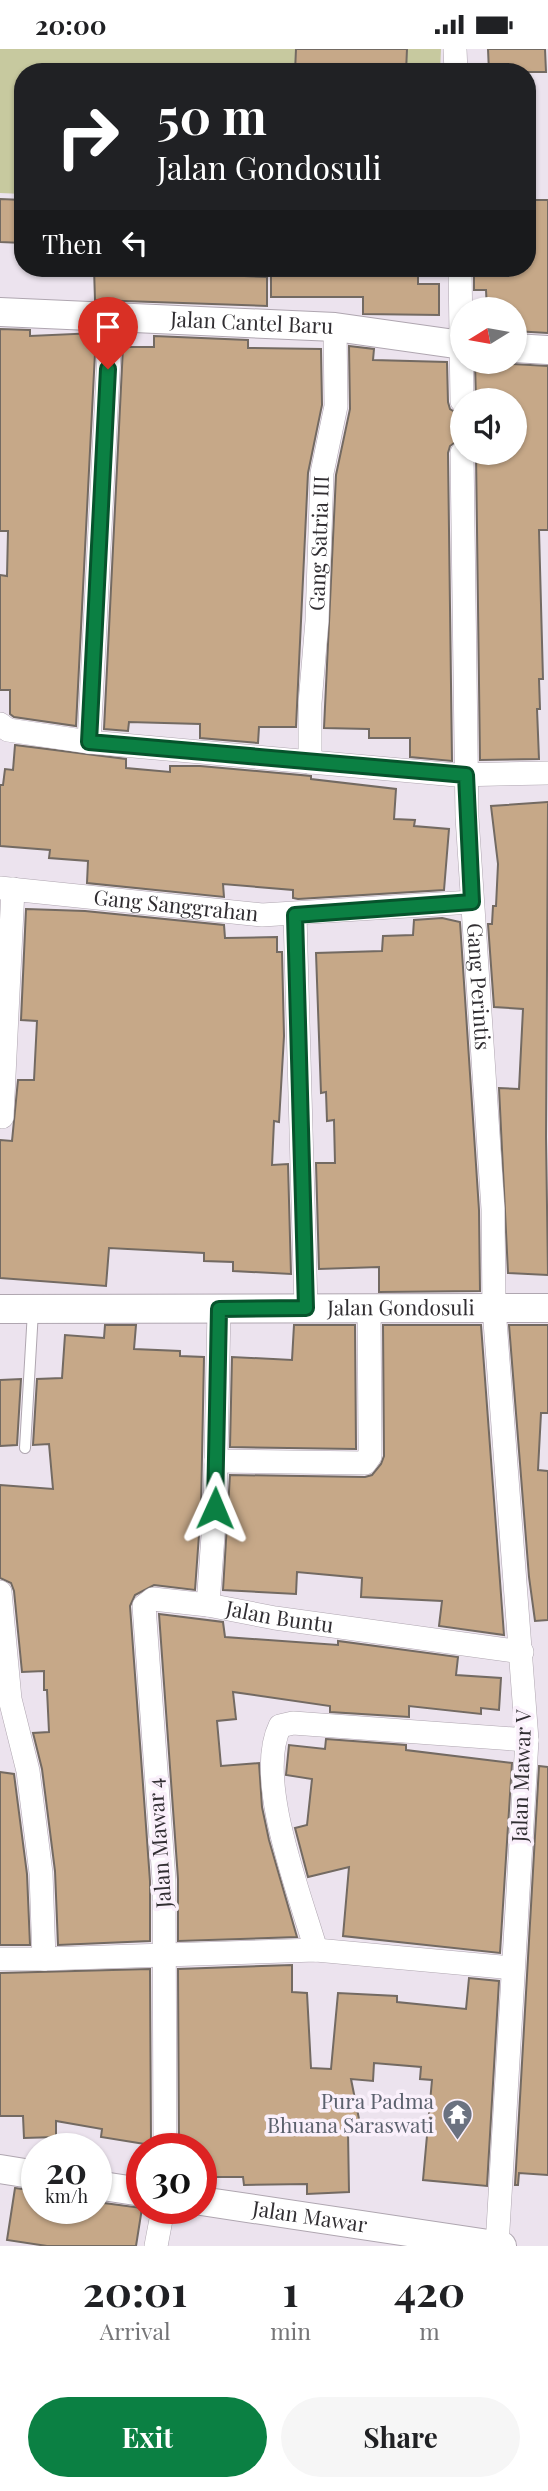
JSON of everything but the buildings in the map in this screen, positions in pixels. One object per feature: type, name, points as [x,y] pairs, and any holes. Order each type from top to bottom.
[{"type":"street","points":[[460,277],[461,297]]},
{"type":"street","name":"Jalan Cantel Baru","points":[[0,311],[335,327],[450,343]]},
{"type":"street","points":[[89,742],[111,315]]},
{"type":"street","name":"Gang Satria III","points":[[310,762],[310,703],[317,621],[322,473],[336,406],[335,327]]},
{"type":"street","points":[[527,349],[548,350]]},
{"type":"street","name":"Gang Perintis","points":[[462,465],[466,775],[493,1209],[494,1308]]},
{"type":"street","points":[[4,727],[89,742],[310,762],[466,775],[548,773]]},
{"type":"street","points":[[2,1117],[6,888]]},
{"type":"street","name":"Gang Sanggrahan","points":[[6,888],[262,915],[472,902]]},
{"type":"street","points":[[295,915],[306,1308]]},
{"type":"street","points":[[216,1461],[365,1462],[370,1456],[369,1308]]},
{"type":"street","name":"Jalan Mawar V","points":[[494,1308],[527,1741],[512,1968],[499,2246]]},
{"type":"street","name":"Jalan Gondosuli","points":[[0,1309],[548,1308]]},
{"type":"street","name":"Jalan Buntu","points":[[219,1309],[216,1461],[208,1605],[275,1618],[522,1651]]},
{"type":"street","points":[[0,1592],[10,1699],[28,1771],[41,1873],[44,1959]]},
{"type":"street","name":"Jalan Mawar 4","points":[[165,2133],[167,1955],[144,1606],[153,1599],[208,1605]]},
{"type":"street","points":[[317,1950],[281,1826],[272,1782],[271,1758],[280,1725],[293,1723],[527,1741]]},
{"type":"street","points":[[0,1959],[317,1950],[512,1968]]},
{"type":"street","points":[[0,2169],[21,2172]]},
{"type":"street","name":"Jalan Mawar","points":[[217,2203],[499,2246]]},
{"type":"street","points":[[156,2246],[160,2224]]},
{"type":"lane","points":[[25,1448],[34,1309]]},
{"type":"green space","points":[[0,49],[441,49],[440,63],[14,63],[14,194],[0,193]]},
{"type":"place","name":"Pura Padma Bhuana Saraswati","points":[[457,2141]]},
{"type":"route","points":[[108,369],[89,742],[466,775],[472,902],[295,915],[306,1308],[219,1309],[215,1508]]}]
